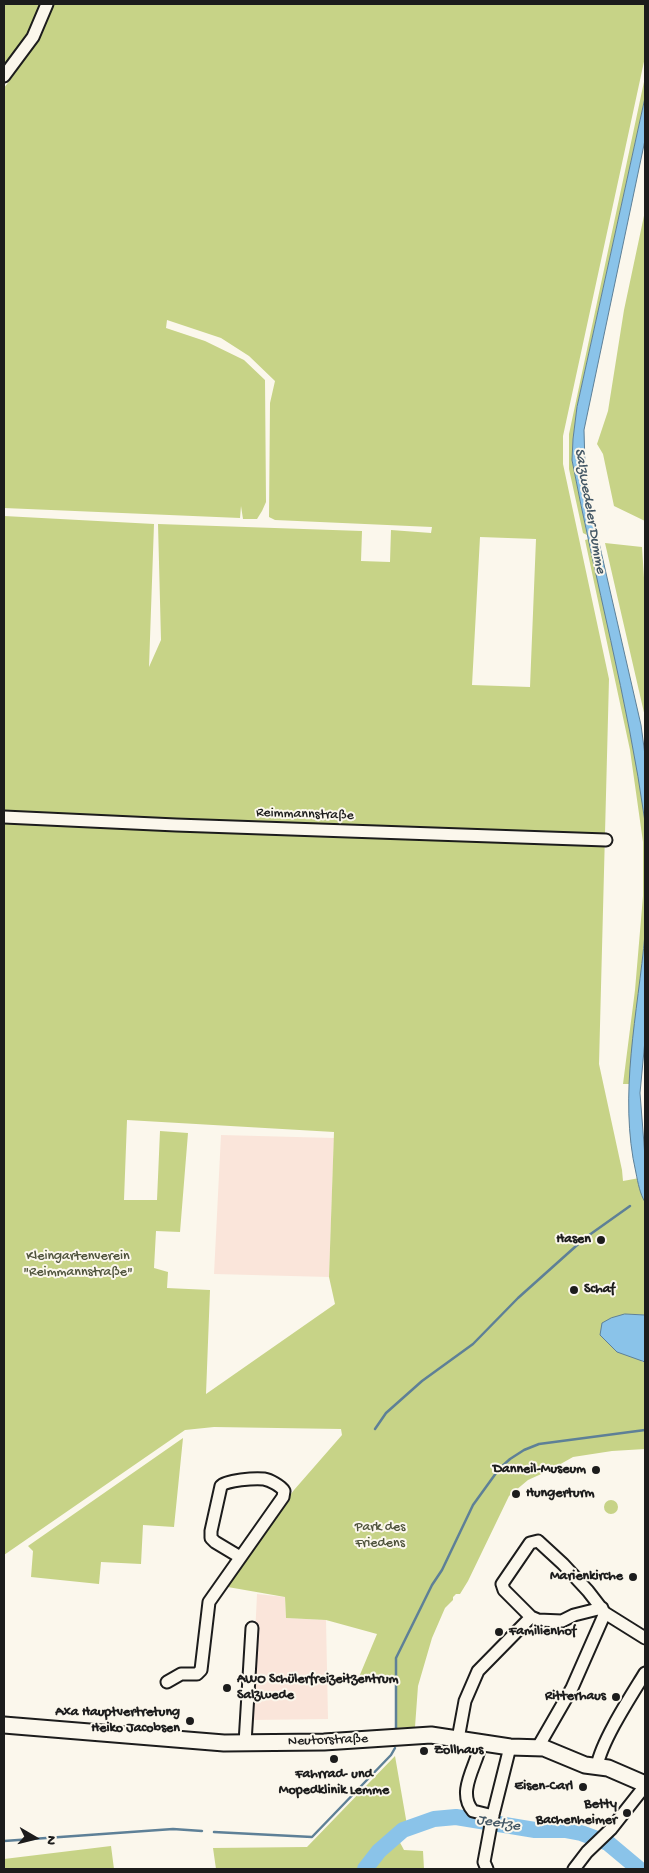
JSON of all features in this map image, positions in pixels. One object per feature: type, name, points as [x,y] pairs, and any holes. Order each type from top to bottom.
[{"type":"street","points":[[4,76],[33,37],[47,4]]},
{"type":"street","name":"Reimmannstraße","points":[[4,816],[176,826],[606,840]]},
{"type":"street","points":[[167,1682],[181,1674],[195,1675],[201,1672],[209,1602],[283,1497],[284,1491],[282,1488],[265,1479],[226,1482],[221,1486],[211,1538],[240,1557]]},
{"type":"street","points":[[603,1610],[574,1615],[562,1621],[548,1622],[531,1617],[504,1590],[502,1584],[530,1543],[538,1542],[563,1564],[615,1621],[645,1638]]},
{"type":"street","points":[[538,1747],[572,1688],[603,1610]]},
{"type":"street","points":[[458,1739],[463,1709],[472,1681],[481,1666],[531,1617]]},
{"type":"street","points":[[245,1743],[252,1628]]},
{"type":"street","points":[[597,1766],[606,1743],[645,1673]]},
{"type":"street","name":"Neutorstraße","points":[[4,1725],[211,1742],[245,1743],[324,1742],[431,1735],[510,1747],[538,1747],[552,1750],[585,1765],[597,1766],[645,1785]]},
{"type":"street","points":[[481,1743],[466,1790],[466,1801],[473,1812],[492,1820]]},
{"type":"street","points":[[486,1868],[492,1820],[510,1747]]},
{"type":"street","points":[[574,1869],[611,1829],[645,1785]]},
{"type":"shaded area","points":[[221,1135],[334,1138],[329,1277],[214,1274]]},
{"type":"shaded area","points":[[257,1594],[285,1597],[286,1618],[326,1620],[328,1719],[251,1720]]},
{"type":"green space","points":[[4,4],[42,4],[33,29],[4,67]]},
{"type":"green space","points":[[52,4],[645,4],[645,57],[563,436],[563,464],[609,679],[599,1064],[623,1181],[645,1177],[645,1315],[625,1314],[642,1362],[645,1362],[645,1449],[612,1451],[573,1457],[528,1480],[509,1496],[468,1581],[460,1594],[456,1594],[445,1608],[432,1638],[418,1686],[415,1727],[395,1728],[397,1679],[359,1677],[377,1634],[326,1620],[286,1618],[285,1597],[222,1586],[294,1490],[342,1435],[341,1429],[214,1427],[185,1430],[4,1555],[4,516],[154,524],[149,667],[161,640],[158,524],[362,531],[361,561],[390,562],[391,530],[431,533],[432,527],[275,520],[269,517],[270,403],[275,381],[249,356],[221,338],[167,320],[166,328],[205,341],[244,360],[265,380],[266,502],[257,519],[243,519],[241,506],[240,518],[4,508],[4,88],[43,27]],"holes":[[[480,537],[536,539],[530,687],[472,685]],[[127,1120],[334,1132],[329,1277],[335,1304],[206,1394],[210,1290],[167,1288],[168,1272],[154,1268],[156,1231],[180,1232],[188,1133],[160,1131],[157,1200],[124,1200]]]},
{"type":"green space","points":[[645,77],[645,98],[577,407],[572,460],[587,535],[583,533],[569,469],[569,434]]},
{"type":"green space","points":[[645,211],[645,521],[614,506],[603,454],[597,444],[608,411],[624,310]]},
{"type":"green space","points":[[589,539],[623,696],[645,822],[645,934],[629,1084],[623,1084],[635,990],[643,896],[643,842],[630,750],[585,540]]},
{"type":"green space","points":[[605,543],[642,547],[645,593],[645,717]]},
{"type":"green space","points":[[183,1438],[174,1527],[143,1525],[141,1564],[101,1562],[99,1584],[31,1577],[33,1551],[28,1546]]},
{"type":"green space","points":[[608,1500],[614,1500],[618,1507],[614,1514],[608,1514],[604,1510],[604,1504]]},
{"type":"green space","points":[[395,1756],[407,1825],[384,1842],[359,1869],[216,1869],[213,1848],[307,1847]]},
{"type":"green space","points":[[397,1837],[404,1850],[423,1851],[424,1869],[368,1869]]},
{"type":"green space","points":[[111,1846],[114,1869],[4,1869],[4,1859]]},
{"type":"water","name":"Salzwedeler Dumme","points":[[645,98],[645,140],[584,430],[585,465],[594,521],[641,725],[645,755],[645,822],[630,731],[572,460],[577,407]]},
{"type":"water","points":[[645,934],[645,1040],[640,1093],[645,1157],[645,1202],[640,1192],[631,1144],[629,1084]]},
{"type":"water","points":[[625,1314],[645,1315],[645,1362],[617,1352],[600,1335],[602,1323]]},
{"type":"waterway","points":[[375,1429],[386,1413],[422,1381],[473,1344],[518,1298],[585,1238],[630,1206]]},
{"type":"waterway","points":[[396,1730],[396,1658],[432,1585],[442,1570],[473,1505],[499,1469],[524,1450],[539,1444],[645,1430]]},
{"type":"waterway","points":[[214,1832],[312,1837],[391,1755],[395,1748]]},
{"type":"waterway","name":"Jeetze","points":[[365,1869],[379,1851],[403,1830],[434,1819],[456,1817],[535,1830],[565,1830],[581,1833],[608,1843],[639,1869]]},
{"type":"waterway","points":[[4,1841],[173,1829],[202,1831]]},
{"type":"place","name":"Hasen","points":[[601,1240]]},
{"type":"place","name":"Schaf","points":[[574,1290]]},
{"type":"place","name":"Danneil-Museum","points":[[596,1470]]},
{"type":"place","name":"Hungerturm","points":[[516,1494]]},
{"type":"place","name":"Marienkirche","points":[[633,1577]]},
{"type":"place","name":"Familienhof","points":[[499,1632]]},
{"type":"place","name":"AWO Schülerfreizeitzentrum Salzwede","points":[[227,1688]]},
{"type":"place","name":"Ritterhaus","points":[[616,1697]]},
{"type":"place","name":"Axa Hauptvertretung Heiko Jacobsen","points":[[190,1721]]},
{"type":"place","name":"Zollhaus","points":[[424,1751]]},
{"type":"place","name":"Fahrrad- und Mopedklinik Lemme","points":[[334,1759]]},
{"type":"place","name":"Eisen-Carl","points":[[583,1787]]},
{"type":"place","name":"Betty Bachenheimer","points":[[627,1813]]},
{"type":"park label","name":"Kleingartenverein \"Reimmannstraße\"","points":[[78,1266]]},
{"type":"park label","name":"Park des Friedens","points":[[380,1536]]}]
